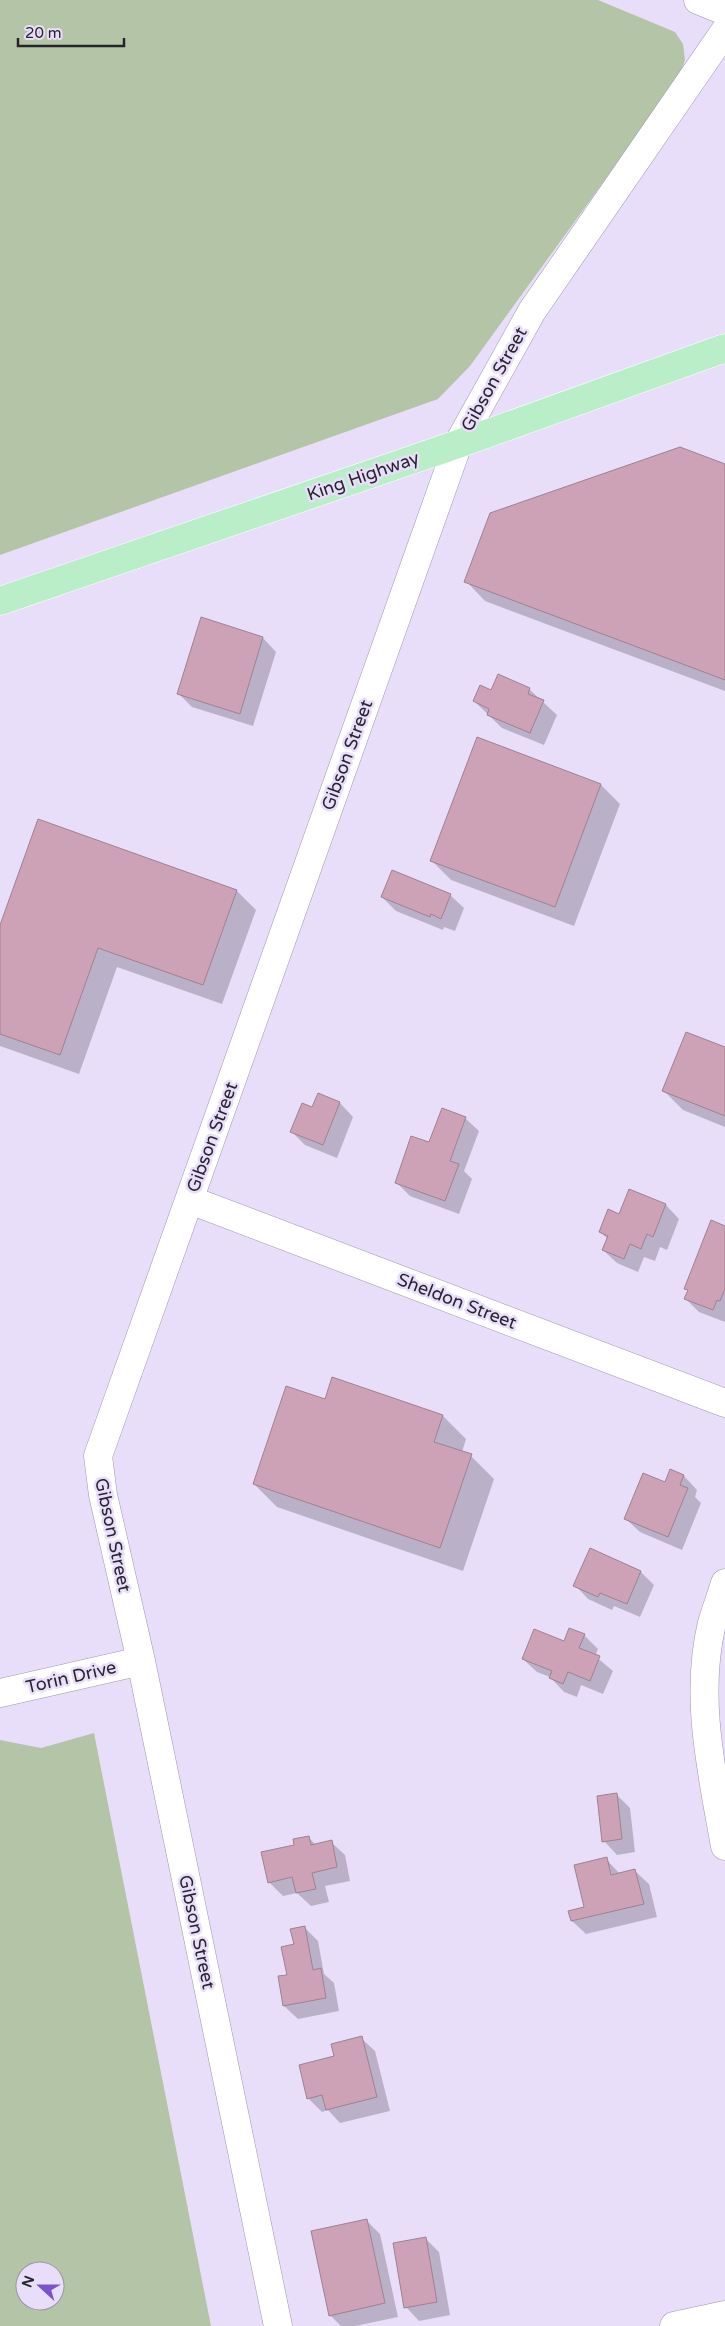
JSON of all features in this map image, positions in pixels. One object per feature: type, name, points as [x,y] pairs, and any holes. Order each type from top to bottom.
[{"type":"main road","name":"King Highway","points":[[0,601],[458,444],[725,348]]},
{"type":"street","points":[[698,0],[725,11]]},
{"type":"street","name":"Gibson Street","points":[[278,2326],[141,1661],[103,1494],[98,1456],[458,444],[532,311],[725,31]]},
{"type":"street","name":"Sheldon Street","points":[[190,1200],[725,1403]]},
{"type":"street","points":[[725,1583],[712,1624],[705,1673],[704,1711],[709,1758],[725,1846]]},
{"type":"street","name":"Torin Drive","points":[[0,1693],[141,1661]]},
{"type":"street","points":[[674,2326],[725,2315]]},
{"type":"green space","points":[[0,0],[598,0],[675,32],[683,44],[685,60],[678,79],[470,366],[438,399],[0,555]]},
{"type":"green space","points":[[94,1733],[211,2326],[0,2326],[0,1740],[41,1748]]},
{"type":"building","points":[[680,447],[725,464],[725,680],[464,582],[490,513]]},
{"type":"building","points":[[201,617],[263,637],[240,714],[177,694]]},
{"type":"building","points":[[498,674],[530,688],[528,694],[544,700],[530,733],[487,715],[489,709],[473,701],[480,685],[491,690]]},
{"type":"building","points":[[477,737],[601,784],[555,907],[430,861]]},
{"type":"building","points":[[38,819],[237,890],[203,985],[98,948],[60,1055],[0,1034],[0,925]]},
{"type":"building","points":[[392,870],[451,894],[441,919],[431,914],[430,917],[381,897]]},
{"type":"building","points":[[686,1032],[725,1047],[725,1116],[662,1091]]},
{"type":"building","points":[[318,1093],[340,1102],[323,1145],[290,1132],[302,1103],[312,1107]]},
{"type":"building","points":[[442,1108],[466,1117],[450,1161],[459,1164],[445,1201],[395,1183],[411,1136],[429,1142]]},
{"type":"building","points":[[629,1189],[666,1204],[653,1237],[647,1234],[641,1249],[630,1244],[624,1259],[602,1250],[608,1236],[599,1232],[608,1209],[619,1214]]},
{"type":"building","points":[[711,1220],[725,1226],[725,1289],[720,1301],[717,1300],[713,1310],[684,1299],[688,1290],[684,1289]]},
{"type":"building","points":[[332,1377],[443,1415],[434,1442],[472,1454],[440,1548],[253,1484],[286,1386],[325,1399]]},
{"type":"building","points":[[670,1469],[684,1475],[680,1485],[688,1488],[668,1537],[624,1519],[643,1473],[665,1482]]},
{"type":"building","points":[[590,1548],[641,1571],[627,1604],[600,1593],[598,1597],[573,1586]]},
{"type":"building","points":[[569,1628],[585,1634],[579,1648],[600,1656],[590,1681],[568,1672],[563,1684],[549,1678],[552,1671],[522,1659],[534,1629],[564,1641]]},
{"type":"building","points":[[617,1793],[622,1839],[602,1842],[597,1796]]},
{"type":"building","points":[[309,1836],[311,1845],[332,1840],[337,1867],[312,1873],[316,1889],[296,1893],[292,1877],[268,1883],[261,1852],[294,1845],[293,1839]]},
{"type":"building","points":[[607,1857],[611,1875],[635,1869],[644,1904],[571,1921],[568,1911],[584,1907],[574,1865]]},
{"type":"building","points":[[305,1926],[313,1970],[321,1968],[326,1998],[283,2006],[278,1976],[287,1975],[281,1947],[294,1944],[290,1929]]},
{"type":"building","points":[[362,2036],[377,2097],[326,2110],[322,2095],[307,2099],[299,2065],[334,2056],[331,2044]]},
{"type":"building","points":[[367,2219],[385,2303],[329,2316],[311,2231]]},
{"type":"building","points":[[426,2237],[437,2302],[404,2308],[393,2243]]}]
